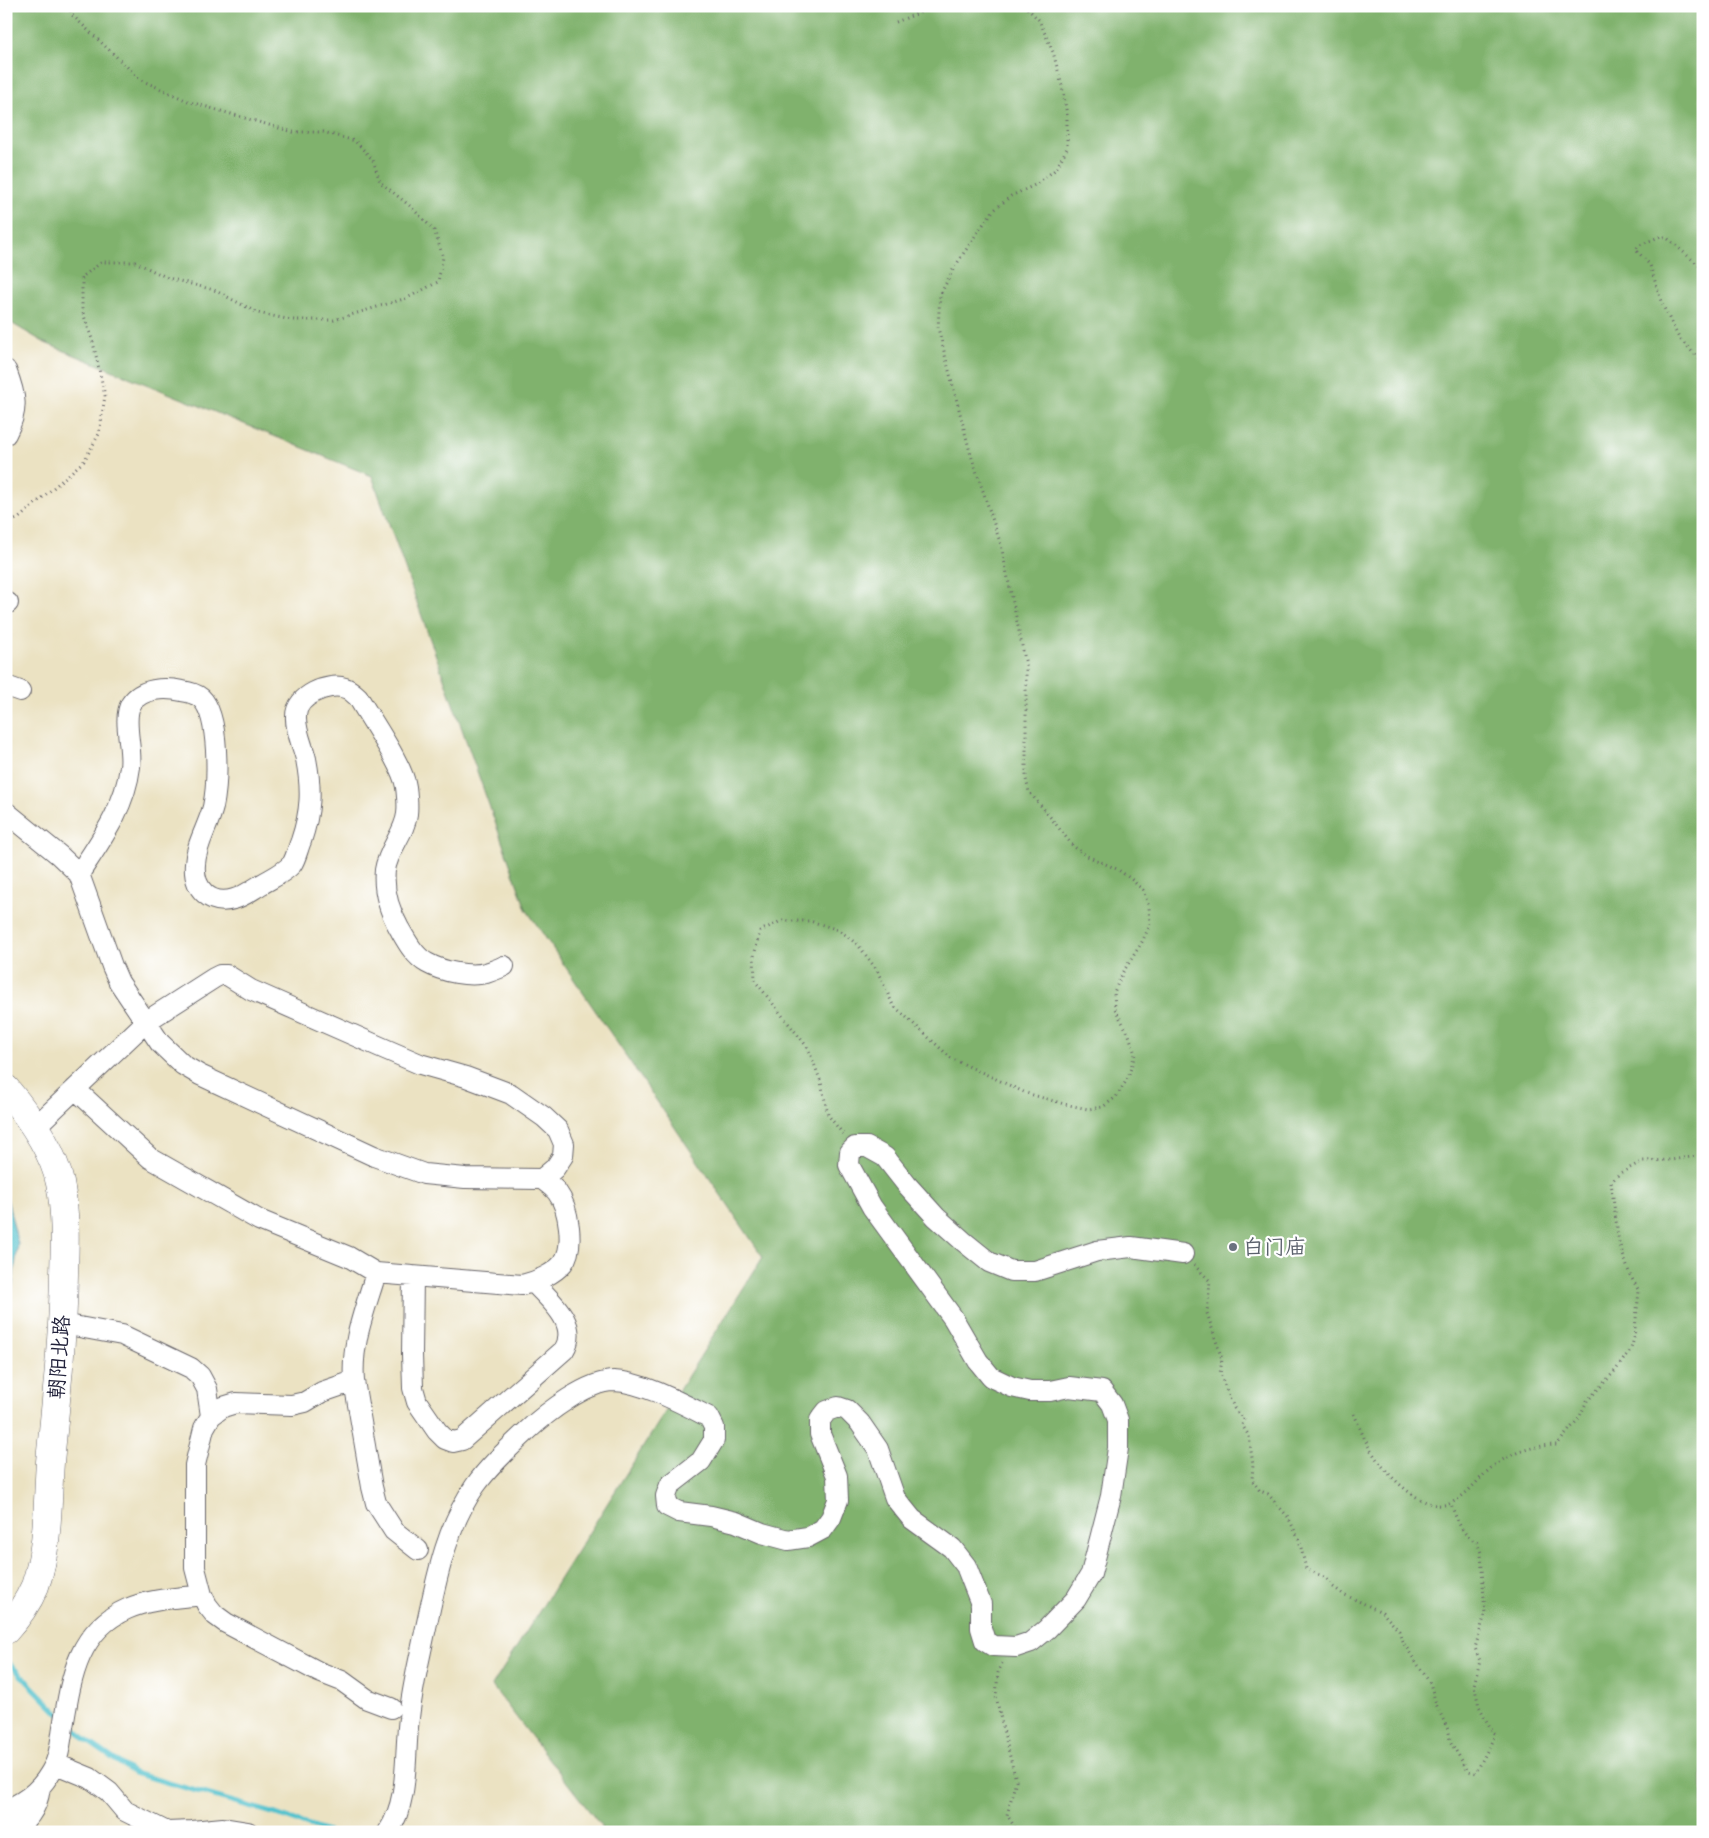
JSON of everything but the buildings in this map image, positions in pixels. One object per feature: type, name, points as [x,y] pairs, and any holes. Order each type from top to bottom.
[{"type":"main road","name":"朝阳北路","points":[[6,1089],[35,1126],[50,1158],[60,1182],[65,1225],[63,1324],[49,1483],[47,1531],[34,1586],[24,1608],[8,1627]]},
{"type":"street","points":[[6,370],[16,402],[15,412],[6,434]]},
{"type":"street","points":[[79,874],[116,815],[123,798],[131,766],[127,723],[130,706],[136,697],[150,690],[181,690],[194,694],[202,699],[211,717],[215,733],[216,752],[213,806],[197,851],[195,874],[197,884],[202,892],[211,899],[222,901],[236,899],[282,872],[292,863],[297,852],[307,821],[311,799],[308,769],[296,716],[299,704],[312,694],[339,686],[348,688],[358,697],[399,768],[405,785],[407,814],[404,825],[390,852],[385,870],[385,889],[395,921],[416,954],[426,963],[440,968],[474,974],[487,973],[504,966]]},
{"type":"street","points":[[6,812],[59,855],[79,874],[112,966],[123,988],[160,1042],[184,1065],[200,1075],[374,1156],[424,1174],[442,1177],[542,1179],[557,1192],[566,1210],[569,1239],[564,1262],[557,1269],[533,1282],[522,1284],[376,1274],[349,1257],[258,1220],[150,1158],[75,1088]]},
{"type":"street","points":[[35,1126],[147,1021],[214,978],[220,975],[227,975],[251,990],[420,1064],[466,1077],[511,1094],[544,1117],[558,1130],[564,1144],[562,1156],[555,1168],[542,1179]]},
{"type":"street","points":[[388,1832],[402,1801],[413,1686],[444,1549],[456,1519],[475,1485],[506,1451],[544,1414],[589,1387],[613,1381],[636,1384],[709,1417],[714,1427],[714,1440],[701,1461],[670,1485],[666,1496],[667,1506],[679,1512],[712,1516],[736,1522],[788,1540],[808,1537],[824,1529],[831,1518],[838,1500],[837,1476],[820,1434],[820,1420],[826,1411],[838,1407],[847,1410],[860,1423],[878,1448],[896,1498],[901,1505],[912,1519],[952,1548],[966,1566],[981,1604],[981,1628],[985,1641],[993,1646],[1009,1647],[1016,1647],[1031,1642],[1076,1600],[1091,1574],[1111,1496],[1118,1448],[1118,1420],[1112,1404],[1102,1391],[1069,1387],[1050,1391],[1030,1391],[1012,1387],[991,1377],[978,1361],[953,1318],[872,1207],[849,1164],[850,1152],[855,1147],[866,1147],[885,1157],[936,1217],[988,1262],[1011,1271],[1035,1271],[1098,1251],[1131,1247],[1183,1254]]},
{"type":"street","points":[[376,1274],[355,1343],[354,1381],[376,1503],[394,1531],[418,1550]]},
{"type":"street","points":[[413,1276],[412,1354],[415,1395],[417,1402],[438,1431],[445,1439],[453,1442],[462,1440],[564,1350],[568,1342],[570,1334],[564,1317],[533,1282]]},
{"type":"street","points":[[63,1324],[122,1335],[191,1368],[200,1376],[207,1389],[211,1416]]},
{"type":"street","points":[[354,1381],[322,1392],[306,1402],[278,1405],[236,1404],[223,1407],[211,1416],[204,1428],[195,1465],[196,1568],[202,1595],[207,1605],[215,1615],[226,1623],[311,1668],[342,1682],[367,1699],[391,1708]]},
{"type":"street","points":[[6,1810],[32,1796],[40,1788],[57,1757],[76,1660],[89,1639],[103,1624],[128,1608],[202,1595]]},
{"type":"street","points":[[57,1757],[109,1792],[125,1811],[167,1832],[223,1828],[248,1832]]},
{"type":"street","points":[[7,1832],[27,1820],[38,1801],[40,1788]]},
{"type":"path","points":[[6,524],[19,518],[84,462],[99,434],[105,396],[94,342],[82,310],[82,277],[102,262],[135,262],[168,278],[214,290],[258,313],[292,320],[334,320],[407,298],[438,282],[443,257],[434,230],[410,206],[380,182],[373,160],[355,141],[323,132],[293,132],[190,102],[141,80],[72,16],[69,6]]},
{"type":"path","points":[[896,22],[937,6]]},
{"type":"path","points":[[855,1147],[828,1116],[821,1082],[808,1048],[755,981],[754,956],[760,931],[781,920],[810,920],[839,930],[858,945],[877,970],[893,1004],[951,1058],[1026,1093],[1088,1109],[1103,1107],[1116,1097],[1128,1078],[1135,1054],[1129,1036],[1115,1009],[1114,992],[1150,924],[1149,907],[1143,890],[1117,869],[1087,856],[1073,846],[1028,792],[1026,779],[1026,665],[1001,545],[970,452],[938,328],[940,296],[954,268],[977,233],[993,212],[1011,196],[1037,184],[1056,169],[1068,148],[1068,115],[1053,52],[1039,20],[1025,6]]},
{"type":"path","points":[[1703,269],[1667,238],[1661,236],[1638,246],[1636,250],[1650,265],[1662,304],[1679,338],[1703,363]]},
{"type":"path","points":[[1354,1414],[1373,1454],[1387,1471],[1410,1494],[1434,1505],[1451,1504],[1464,1495],[1499,1462],[1541,1445],[1557,1445],[1579,1418],[1587,1402],[1631,1349],[1634,1338],[1639,1290],[1627,1267],[1619,1243],[1611,1182],[1620,1173],[1643,1161],[1671,1160],[1703,1155]]},
{"type":"path","points":[[1183,1254],[1210,1281],[1207,1314],[1222,1359],[1220,1374],[1234,1408],[1244,1419],[1242,1425],[1249,1436],[1253,1465],[1252,1480],[1260,1491],[1268,1494],[1288,1517],[1299,1539],[1306,1569],[1326,1578],[1332,1586],[1343,1594],[1382,1612],[1399,1631],[1402,1641],[1430,1683],[1436,1704],[1449,1732],[1450,1741],[1468,1771],[1476,1773],[1495,1734],[1479,1706],[1474,1685],[1480,1661],[1474,1648],[1485,1614],[1482,1553],[1477,1542],[1470,1540],[1457,1520],[1451,1504]]},
{"type":"path","points":[[1009,1647],[998,1673],[996,1696],[1016,1780],[1007,1814],[1016,1829],[1021,1832]]},
{"type":"green space","points":[[6,6],[1703,6],[1703,1832],[601,1832],[601,1826],[492,1686],[763,1257],[526,909],[372,476],[45,343],[6,320]]},
{"type":"water","points":[[6,1194],[18,1244],[6,1337]]},
{"type":"waterway","points":[[6,1660],[59,1714]]},
{"type":"waterway","points":[[69,1723],[86,1740],[134,1773],[276,1814],[328,1832]]},
{"type":"place","name":"白门庙","points":[[1233,1247]]}]
